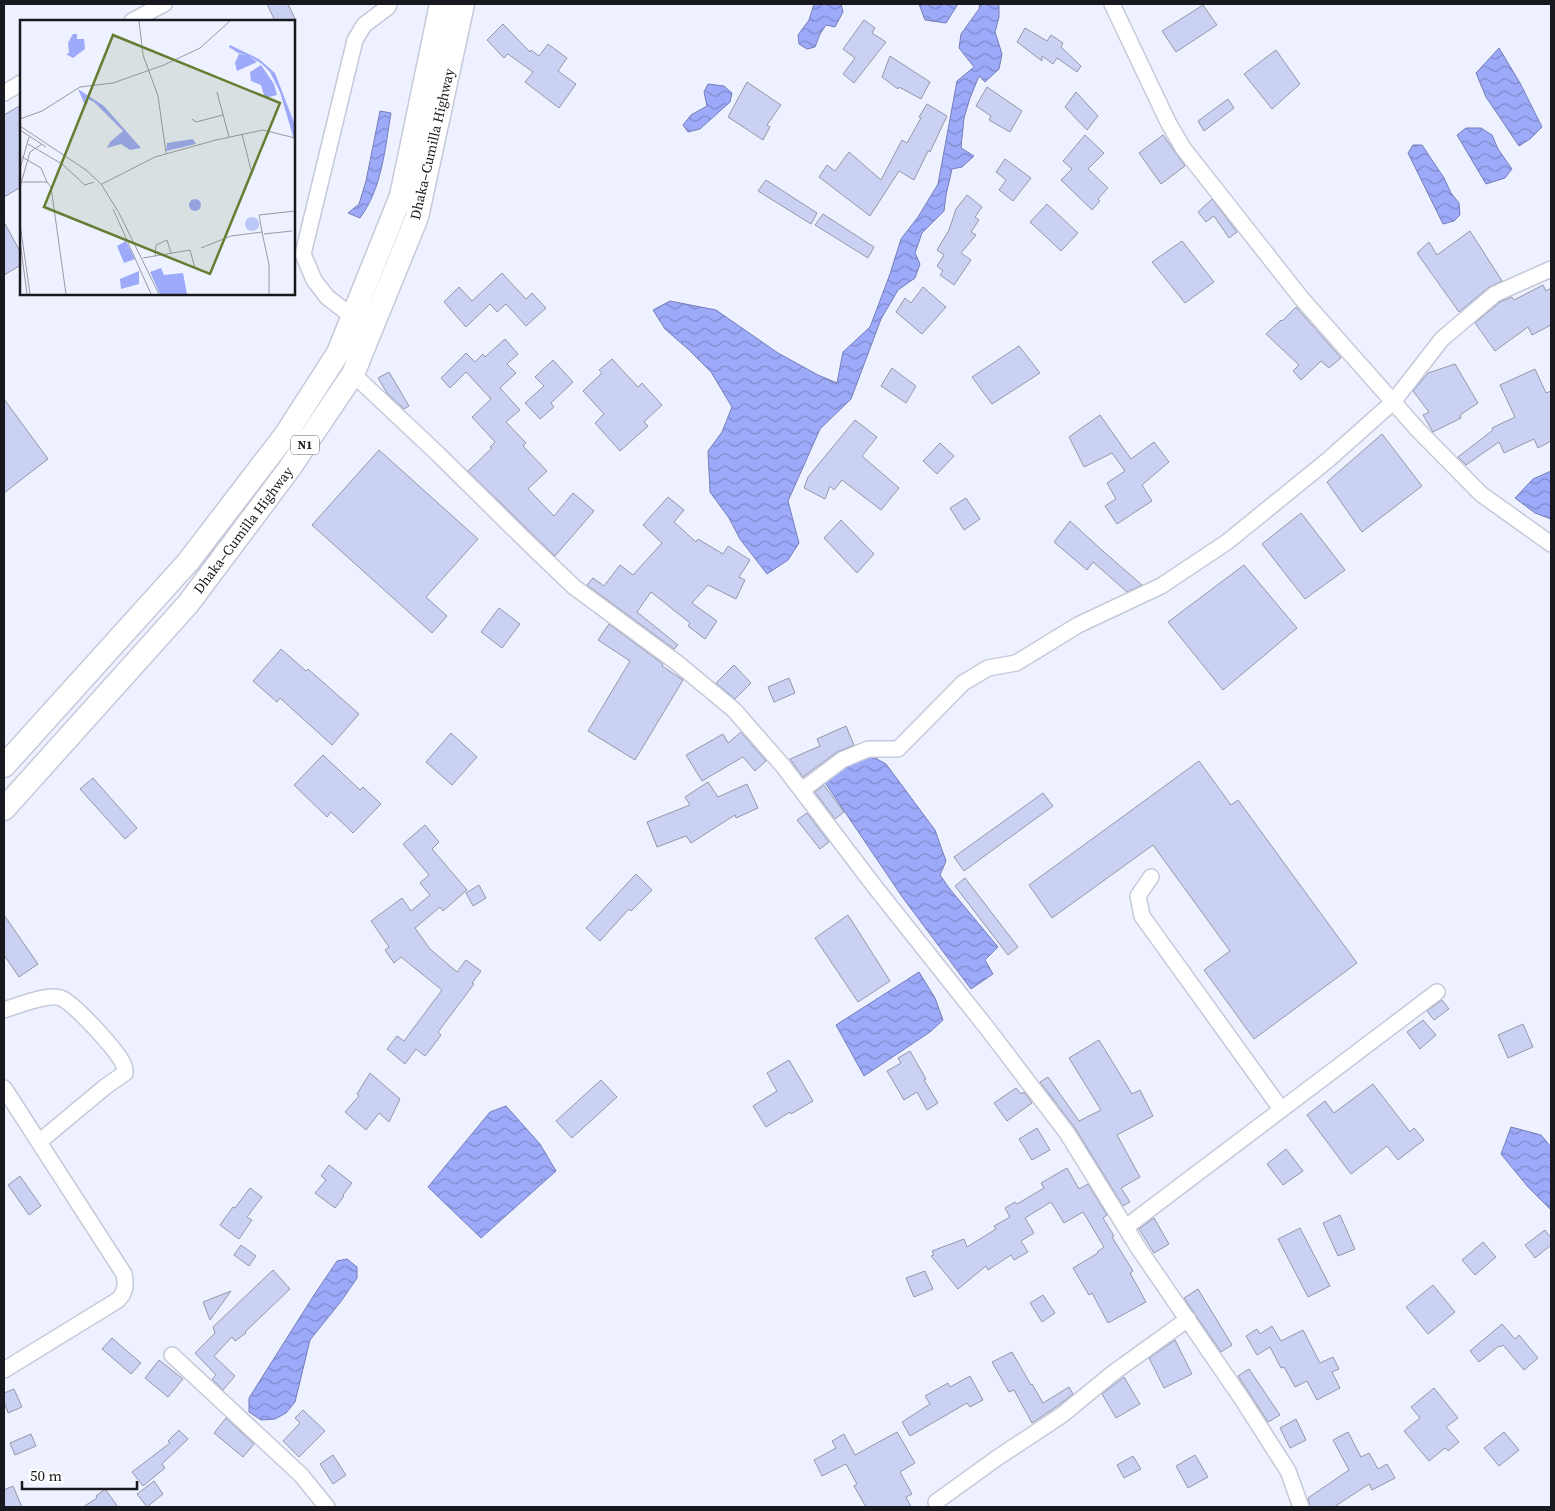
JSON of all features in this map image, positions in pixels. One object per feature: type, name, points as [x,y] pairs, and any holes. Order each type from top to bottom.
[{"type":"highway","name":"Dhaka–Cumilla Highway","points":[[4,766],[188,562],[286,434],[350,363],[353,317],[401,196],[441,4]]},
{"type":"highway","name":"Dhaka–Cumilla Highway","points":[[4,809],[188,604],[289,470],[350,363],[417,218],[463,4]]},
{"type":"street","points":[[134,20],[164,4]]},
{"type":"street","points":[[353,317],[327,298],[314,280],[303,254],[355,40],[364,26],[388,7],[389,4]]},
{"type":"street","points":[[1112,4],[1168,122],[1183,148],[1302,299],[1418,430],[1481,494],[1551,544]]},
{"type":"street","points":[[4,93],[20,84]]},
{"type":"street","points":[[802,790],[842,760],[868,749],[898,749],[963,683],[988,668],[1016,662],[1078,625],[1161,586],[1227,542],[1328,460],[1393,402],[1442,338],[1495,294],[1551,269]]},
{"type":"street","points":[[350,363],[439,455],[574,587],[676,662],[734,710],[802,790],[875,887],[987,1028],[1067,1133],[1139,1249],[1242,1399],[1288,1471],[1302,1507]]},
{"type":"street","points":[[1151,877],[1138,896],[1142,916],[1281,1110]]},
{"type":"street","points":[[1126,1227],[1437,992]]},
{"type":"street","points":[[4,1010],[40,999],[60,997],[74,1007],[110,1045],[124,1064],[126,1073],[39,1142]]},
{"type":"street","points":[[4,1088],[124,1274],[125,1286],[124,1295],[118,1300],[4,1370]]},
{"type":"street","points":[[936,1502],[997,1458],[1062,1415],[1113,1373],[1188,1319]]},
{"type":"street","points":[[172,1355],[301,1475],[327,1507]]},
{"type":"water","points":[[814,4],[841,4],[843,12],[835,27],[826,25],[815,47],[807,49],[799,44],[798,35],[809,20]]},
{"type":"water","points":[[919,4],[958,4],[946,23],[925,20]]},
{"type":"water","points":[[980,4],[999,4],[999,17],[995,32],[1002,54],[999,69],[985,82],[979,76],[964,118],[961,148],[974,156],[962,167],[952,169],[944,211],[922,233],[915,253],[920,264],[915,278],[898,290],[881,319],[851,399],[820,429],[788,501],[799,543],[788,560],[767,574],[740,539],[729,518],[710,492],[708,451],[722,432],[732,407],[711,372],[665,329],[653,310],[670,301],[716,310],[778,353],[837,383],[843,352],[870,327],[901,239],[918,217],[938,184],[957,81],[974,67],[959,48],[961,34],[979,9]]},
{"type":"water","points":[[1499,48],[1520,83],[1542,127],[1530,139],[1519,146],[1486,97],[1476,73]]},
{"type":"water","points":[[708,84],[724,86],[732,93],[730,102],[700,129],[688,132],[683,125],[691,115],[707,106],[704,92]]},
{"type":"water","points":[[380,111],[391,113],[382,168],[373,194],[360,218],[348,213],[359,204],[366,181]]},
{"type":"water","points":[[1466,128],[1481,128],[1492,135],[1498,149],[1512,169],[1505,178],[1486,184],[1457,135]]},
{"type":"water","points":[[1413,145],[1422,145],[1459,203],[1460,215],[1454,221],[1443,224],[1408,153]]},
{"type":"water","points":[[1551,471],[1551,519],[1535,513],[1515,498],[1533,479]]},
{"type":"water","points":[[870,755],[886,764],[935,830],[946,861],[940,875],[998,947],[985,960],[993,974],[971,989],[903,898],[824,781],[847,766]]},
{"type":"water","points":[[919,972],[935,998],[943,1020],[930,1032],[864,1076],[836,1025]]},
{"type":"water","points":[[506,1106],[540,1144],[556,1171],[481,1238],[428,1187],[490,1112]]},
{"type":"water","points":[[1511,1127],[1541,1135],[1551,1147],[1551,1210],[1528,1187],[1501,1154]]},
{"type":"water","points":[[347,1259],[357,1267],[357,1278],[310,1340],[295,1402],[286,1413],[275,1419],[261,1420],[249,1412],[249,1398],[337,1261]]},
{"type":"building","points":[[267,4],[288,4],[296,21],[295,20],[275,20]]},
{"type":"building","points":[[1203,5],[1217,25],[1176,52],[1162,31]]},
{"type":"building","points":[[864,20],[875,28],[872,33],[886,42],[854,83],[843,74],[855,58],[843,49]]},
{"type":"building","points":[[503,24],[530,52],[531,50],[539,56],[548,44],[567,58],[558,71],[576,84],[559,108],[525,82],[533,72],[508,54],[504,58],[487,40]]},
{"type":"building","points":[[1025,28],[1047,41],[1051,35],[1063,43],[1061,47],[1081,66],[1077,72],[1057,58],[1053,64],[1042,56],[1042,61],[1017,42]]},
{"type":"building","points":[[1276,50],[1300,84],[1272,109],[1244,74]]},
{"type":"building","points":[[890,56],[930,82],[921,99],[899,87],[898,89],[882,77]]},
{"type":"building","points":[[747,82],[781,105],[767,125],[770,127],[763,140],[728,117]]},
{"type":"building","points":[[987,87],[1022,111],[1010,132],[989,120],[991,116],[976,106]]},
{"type":"building","points":[[1076,92],[1098,116],[1087,130],[1065,107]]},
{"type":"building","points":[[1228,99],[1234,108],[1204,131],[1198,121]]},
{"type":"building","points":[[927,104],[947,116],[930,152],[928,151],[914,180],[899,171],[870,216],[819,177],[827,165],[835,171],[849,152],[881,180],[902,140],[907,143]]},
{"type":"building","points":[[20,106],[20,188],[4,197],[4,115]]},
{"type":"building","points":[[1085,135],[1104,153],[1088,169],[1108,188],[1098,199],[1100,201],[1092,210],[1061,180],[1072,169],[1063,161]]},
{"type":"building","points":[[1163,135],[1185,166],[1161,184],[1139,153]]},
{"type":"building","points":[[1005,159],[1031,178],[1013,201],[999,190],[1006,180],[996,172]]},
{"type":"building","points":[[766,180],[817,213],[811,224],[758,191]]},
{"type":"building","points":[[967,195],[982,207],[975,217],[979,220],[971,232],[976,235],[961,253],[971,260],[954,285],[940,275],[943,271],[937,266],[944,255],[937,250],[949,230],[956,209]]},
{"type":"building","points":[[1212,199],[1237,232],[1229,238],[1214,216],[1206,222],[1198,212]]},
{"type":"building","points":[[1047,204],[1078,233],[1061,251],[1030,222]]},
{"type":"building","points":[[823,214],[874,247],[868,258],[815,225]]},
{"type":"building","points":[[4,222],[20,251],[20,266],[4,275]]},
{"type":"building","points":[[1470,231],[1502,281],[1489,287],[1459,312],[1417,253],[1429,242],[1437,255]]},
{"type":"building","points":[[1182,241],[1214,282],[1185,303],[1152,262]]},
{"type":"building","points":[[502,273],[526,299],[532,293],[546,308],[526,326],[506,304],[497,312],[490,304],[466,327],[444,302],[459,287],[472,301]]},
{"type":"building","points":[[1543,285],[1546,291],[1551,288],[1551,325],[1532,335],[1528,327],[1495,351],[1475,323],[1500,302],[1512,297],[1514,300]]},
{"type":"building","points":[[923,287],[946,307],[922,334],[896,312],[905,298],[911,303]]},
{"type":"building","points":[[1296,307],[1341,358],[1329,368],[1321,361],[1301,380],[1293,371],[1299,365],[1266,334]]},
{"type":"building","points":[[505,339],[518,354],[507,364],[516,373],[500,388],[520,410],[506,422],[526,443],[523,446],[547,471],[528,489],[554,516],[573,493],[594,511],[555,556],[468,471],[492,448],[490,447],[495,442],[472,417],[491,399],[466,372],[450,388],[441,378],[466,353],[475,362],[483,354],[485,357]]},
{"type":"building","points":[[1019,346],[1040,373],[992,404],[972,377]]},
{"type":"building","points":[[612,359],[638,387],[642,383],[662,405],[644,422],[648,426],[620,451],[595,423],[604,414],[583,391],[602,373],[599,370]]},
{"type":"building","points":[[553,360],[573,382],[551,403],[554,407],[540,419],[525,403],[544,386],[535,377]]},
{"type":"building","points":[[1455,364],[1478,403],[1460,415],[1461,418],[1433,432],[1423,415],[1429,412],[1413,391],[1428,373]]},
{"type":"building","points":[[892,368],[916,386],[906,403],[881,386]]},
{"type":"building","points":[[1535,369],[1546,393],[1551,391],[1551,441],[1538,448],[1534,439],[1504,453],[1499,442],[1466,465],[1458,457],[1493,430],[1492,428],[1515,417],[1500,385]]},
{"type":"building","points":[[389,372],[409,406],[404,409],[387,393],[378,378]]},
{"type":"building","points":[[4,399],[48,459],[4,493]]},
{"type":"building","points":[[1100,415],[1131,459],[1154,442],[1169,462],[1142,485],[1152,501],[1117,524],[1105,506],[1116,499],[1107,483],[1125,471],[1112,453],[1084,467],[1069,437]]},
{"type":"building","points":[[855,420],[877,437],[862,456],[899,488],[881,510],[842,480],[834,490],[830,486],[825,499],[804,488],[808,477]]},
{"type":"building","points":[[1382,434],[1422,486],[1362,532],[1327,482]]},
{"type":"building","points":[[940,443],[954,456],[937,474],[923,461]]},
{"type":"building","points":[[379,450],[478,539],[426,597],[447,616],[432,633],[312,525]]},
{"type":"building","points":[[668,497],[684,510],[674,522],[696,542],[698,539],[723,554],[728,546],[750,560],[739,577],[745,580],[736,599],[708,585],[692,603],[717,621],[705,639],[688,626],[690,623],[651,592],[637,612],[678,645],[674,649],[587,585],[593,578],[604,586],[620,565],[633,575],[662,543],[643,525]]},
{"type":"building","points":[[966,498],[980,519],[964,530],[950,508]]},
{"type":"building","points":[[1301,513],[1345,570],[1305,599],[1262,544]]},
{"type":"building","points":[[841,520],[874,554],[857,573],[824,538]]},
{"type":"building","points":[[1070,521],[1142,585],[1127,592],[1093,562],[1087,570],[1054,542]]},
{"type":"building","points":[[1244,565],[1297,628],[1223,690],[1168,622]]},
{"type":"building","points":[[499,608],[520,624],[502,648],[481,632]]},
{"type":"building","points":[[609,624],[663,664],[662,666],[683,680],[635,760],[588,731],[630,661],[598,640]]},
{"type":"building","points":[[281,649],[306,671],[308,669],[359,714],[332,745],[280,698],[277,702],[253,681]]},
{"type":"building","points":[[734,665],[751,683],[735,699],[716,683]]},
{"type":"building","points":[[789,678],[795,693],[774,702],[768,687]]},
{"type":"building","points":[[846,726],[854,745],[837,752],[803,777],[790,759],[820,746],[817,739]]},
{"type":"building","points":[[741,732],[766,761],[755,771],[743,757],[702,781],[686,755],[723,734],[728,743]]},
{"type":"building","points":[[451,733],[477,757],[452,785],[426,762]]},
{"type":"building","points":[[323,755],[360,790],[363,787],[381,804],[353,833],[331,812],[327,817],[294,785]]},
{"type":"building","points":[[1199,761],[1231,805],[1238,800],[1357,963],[1254,1039],[1204,970],[1230,951],[1153,845],[1052,918],[1029,885]]},
{"type":"building","points":[[93,778],[137,828],[125,839],[80,789]]},
{"type":"building","points":[[708,782],[718,797],[747,784],[758,808],[736,818],[735,815],[691,843],[686,836],[657,847],[647,822],[690,805],[685,797]]},
{"type":"building","points":[[824,785],[844,812],[835,819],[815,792]]},
{"type":"building","points":[[1043,793],[1053,806],[964,871],[954,857]]},
{"type":"building","points":[[807,813],[829,842],[820,849],[797,820]]},
{"type":"building","points":[[425,825],[439,842],[432,849],[467,890],[443,911],[440,907],[415,928],[430,949],[457,972],[466,960],[481,971],[472,983],[474,984],[438,1032],[441,1035],[425,1056],[416,1049],[405,1064],[387,1049],[397,1036],[404,1041],[442,990],[401,957],[394,963],[385,950],[389,947],[371,921],[402,898],[411,911],[430,895],[420,883],[429,875],[403,844]]},
{"type":"building","points":[[636,874],[652,890],[631,911],[629,909],[600,941],[586,928]]},
{"type":"building","points":[[965,878],[1018,947],[1008,955],[955,886]]},
{"type":"building","points":[[479,885],[486,898],[473,906],[466,893]]},
{"type":"building","points":[[4,915],[38,964],[19,977],[4,955]]},
{"type":"building","points":[[848,915],[890,981],[858,1002],[815,938]]},
{"type":"building","points":[[1442,1000],[1449,1009],[1434,1020],[1427,1011]]},
{"type":"building","points":[[1423,1020],[1436,1035],[1420,1049],[1407,1032]]},
{"type":"building","points":[[1523,1024],[1533,1047],[1508,1058],[1498,1035]]},
{"type":"building","points":[[1099,1040],[1132,1094],[1140,1090],[1153,1116],[1117,1135],[1140,1177],[1121,1188],[1130,1202],[1123,1206],[1075,1128],[1040,1082],[1048,1077],[1079,1121],[1101,1110],[1069,1058]]},
{"type":"building","points":[[910,1051],[938,1103],[927,1110],[917,1092],[904,1100],[887,1071],[901,1063],[898,1058]]},
{"type":"building","points":[[789,1060],[813,1101],[791,1114],[790,1112],[766,1127],[753,1106],[777,1091],[767,1073]]},
{"type":"building","points":[[370,1073],[400,1099],[389,1122],[379,1113],[366,1130],[345,1112],[359,1096],[357,1094]]},
{"type":"building","points":[[601,1080],[617,1097],[572,1138],[556,1121]]},
{"type":"building","points":[[1373,1084],[1410,1132],[1414,1128],[1424,1140],[1398,1160],[1387,1146],[1351,1174],[1307,1115],[1325,1101],[1334,1113]]},
{"type":"building","points":[[1016,1088],[1021,1094],[1024,1092],[1032,1103],[1007,1121],[994,1103]]},
{"type":"building","points":[[1037,1128],[1050,1150],[1032,1160],[1019,1139]]},
{"type":"building","points":[[1286,1149],[1303,1171],[1283,1185],[1267,1164]]},
{"type":"building","points":[[329,1165],[352,1183],[335,1208],[315,1193],[326,1180],[321,1176]]},
{"type":"building","points":[[1067,1168],[1079,1189],[1088,1184],[1107,1215],[1103,1218],[1114,1236],[1112,1237],[1133,1271],[1130,1273],[1146,1302],[1108,1323],[1092,1293],[1089,1295],[1073,1268],[1098,1253],[1104,1247],[1083,1212],[1064,1223],[1051,1202],[1025,1218],[1034,1233],[1021,1241],[1028,1252],[1014,1260],[1011,1255],[988,1270],[986,1266],[958,1289],[931,1256],[934,1255],[932,1251],[964,1239],[967,1247],[996,1229],[994,1226],[1010,1217],[1005,1208],[1015,1202],[1017,1204],[1044,1188],[1041,1183]]},
{"type":"building","points":[[20,1176],[41,1206],[29,1215],[8,1185]]},
{"type":"building","points":[[250,1188],[262,1197],[247,1217],[252,1220],[239,1239],[220,1225]]},
{"type":"building","points":[[1340,1215],[1355,1249],[1338,1256],[1323,1223]]},
{"type":"building","points":[[1154,1218],[1169,1244],[1154,1253],[1139,1229]]},
{"type":"building","points":[[1300,1228],[1330,1286],[1308,1297],[1278,1239]]},
{"type":"building","points":[[1545,1230],[1551,1238],[1551,1245],[1535,1258],[1525,1245]]},
{"type":"building","points":[[1483,1242],[1496,1257],[1475,1275],[1462,1260]]},
{"type":"building","points":[[241,1245],[256,1256],[249,1266],[234,1255]]},
{"type":"building","points":[[273,1270],[290,1289],[246,1333],[235,1341],[232,1337],[214,1356],[235,1376],[223,1390],[212,1379],[216,1375],[195,1353],[215,1333],[213,1327]]},
{"type":"building","points":[[925,1271],[933,1289],[914,1297],[906,1278]]},
{"type":"building","points":[[1433,1285],[1455,1312],[1428,1334],[1406,1307]]},
{"type":"building","points":[[1198,1289],[1232,1345],[1221,1352],[1184,1298]]},
{"type":"building","points":[[231,1291],[210,1320],[203,1302]]},
{"type":"building","points":[[1043,1295],[1055,1313],[1042,1322],[1030,1303]]},
{"type":"building","points":[[1502,1324],[1515,1339],[1519,1335],[1538,1358],[1524,1370],[1503,1345],[1479,1362],[1470,1351]]},
{"type":"building","points":[[1272,1326],[1281,1341],[1303,1330],[1320,1363],[1333,1357],[1339,1369],[1332,1372],[1340,1388],[1317,1400],[1307,1381],[1295,1387],[1284,1367],[1281,1368],[1270,1347],[1257,1355],[1246,1336],[1257,1329],[1260,1334]]},
{"type":"building","points":[[112,1338],[141,1363],[131,1374],[102,1349]]},
{"type":"building","points":[[1175,1340],[1192,1374],[1164,1388],[1149,1358]]},
{"type":"building","points":[[1012,1352],[1043,1403],[1069,1387],[1073,1394],[1032,1423],[1014,1390],[1009,1392],[992,1362]]},
{"type":"building","points":[[159,1360],[183,1379],[168,1397],[145,1378]]},
{"type":"building","points":[[1249,1369],[1280,1415],[1268,1422],[1238,1376]]},
{"type":"building","points":[[970,1376],[983,1400],[970,1407],[967,1403],[910,1436],[902,1422],[930,1404],[925,1396],[948,1383],[950,1387]]},
{"type":"building","points":[[1124,1377],[1140,1404],[1116,1418],[1102,1394]]},
{"type":"building","points":[[1434,1388],[1458,1418],[1446,1427],[1459,1442],[1448,1451],[1445,1448],[1429,1461],[1404,1431],[1420,1418],[1411,1407]]},
{"type":"building","points":[[14,1389],[22,1407],[8,1413],[4,1402],[4,1393]]},
{"type":"building","points":[[303,1410],[325,1431],[299,1457],[283,1441],[300,1423],[295,1418]]},
{"type":"building","points":[[226,1418],[254,1444],[243,1457],[214,1433]]},
{"type":"building","points":[[1296,1419],[1306,1440],[1290,1448],[1280,1428]]},
{"type":"building","points":[[179,1430],[188,1439],[162,1464],[165,1468],[143,1486],[132,1472],[170,1443],[168,1441]]},
{"type":"building","points":[[897,1432],[915,1463],[900,1472],[912,1494],[906,1497],[911,1507],[866,1507],[854,1486],[857,1484],[846,1464],[822,1476],[814,1460],[836,1448],[832,1441],[844,1434],[855,1455]]},
{"type":"building","points":[[1348,1432],[1361,1457],[1369,1453],[1378,1469],[1387,1464],[1395,1478],[1372,1490],[1369,1484],[1334,1507],[1310,1507],[1308,1498],[1349,1470],[1333,1440]]},
{"type":"building","points":[[1504,1432],[1519,1450],[1499,1466],[1484,1448]]},
{"type":"building","points":[[31,1434],[36,1446],[15,1455],[10,1443]]},
{"type":"building","points":[[333,1455],[346,1475],[333,1484],[320,1464]]},
{"type":"building","points":[[1195,1455],[1208,1477],[1188,1488],[1176,1466]]},
{"type":"building","points":[[1133,1456],[1141,1469],[1124,1478],[1117,1465]]},
{"type":"building","points":[[154,1481],[163,1494],[147,1507],[137,1494]]},
{"type":"building","points":[[13,1486],[22,1507],[4,1507],[4,1490]]},
{"type":"building","points":[[105,1489],[118,1507],[83,1507],[97,1498],[96,1496]]}]
